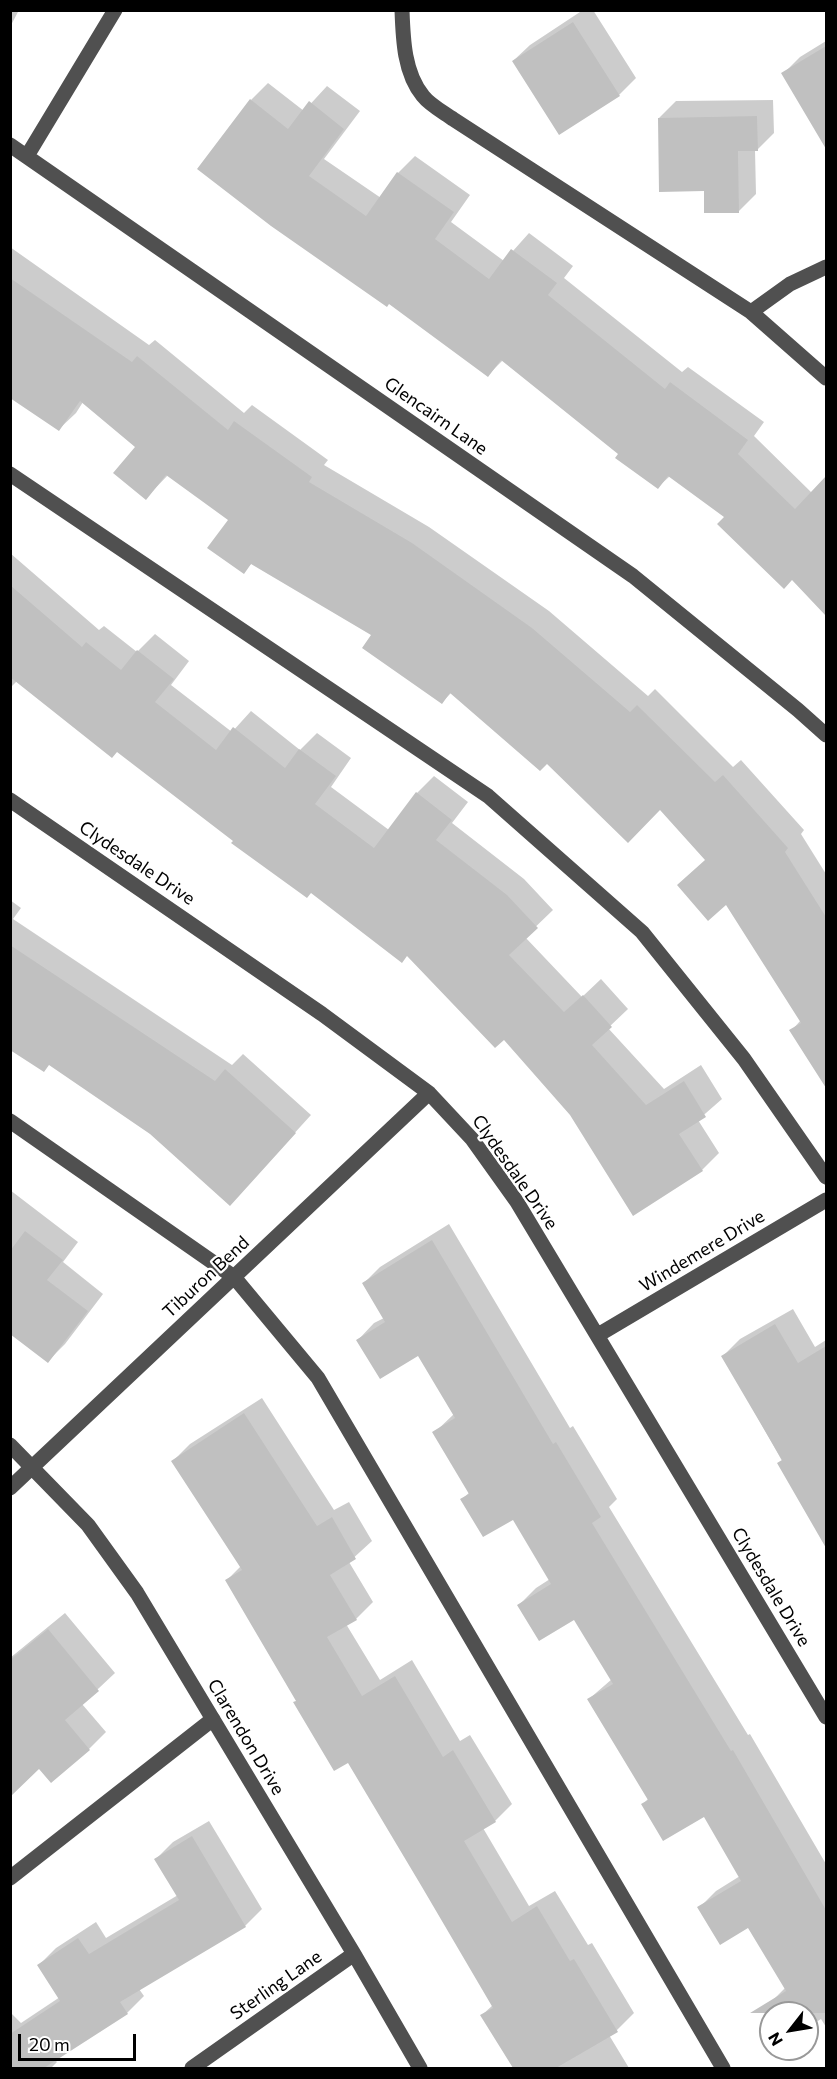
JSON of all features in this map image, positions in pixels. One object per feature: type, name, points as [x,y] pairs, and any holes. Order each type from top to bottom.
[{"type":"street","points":[[27,156],[115,10]]},
{"type":"street","points":[[402,10],[403,38],[411,77],[424,98],[752,312],[826,378]]},
{"type":"street","name":"Glencairn Lane","points":[[10,145],[633,576],[826,735]]},
{"type":"street","points":[[752,312],[790,284],[826,267]]},
{"type":"street","points":[[10,474],[488,796],[642,932],[744,1059],[826,1177]]},
{"type":"street","name":"Clydesdale Drive","points":[[10,801],[322,1014],[429,1093],[472,1139],[517,1202],[826,1717]]},
{"type":"street","name":"Tiburon Bend","points":[[10,1488],[429,1093]]},
{"type":"street","points":[[10,1120],[234,1277],[318,1378],[723,2068]]},
{"type":"street","name":"Windemere Drive","points":[[598,1335],[826,1200]]},
{"type":"street","name":"Clarendon Drive","points":[[10,1445],[88,1525],[137,1593],[420,2068]]},
{"type":"street","points":[[10,1878],[213,1719]]},
{"type":"street","name":"Sterling Lane","points":[[192,2068],[354,1954]]},
{"type":"building","points":[[573,22],[620,96],[559,135],[512,61]]},
{"type":"building","points":[[826,46],[826,149],[781,73]]},
{"type":"building","points":[[250,99],[288,129],[309,101],[344,129],[309,176],[366,216],[397,172],[454,212],[435,239],[489,279],[511,249],[557,283],[548,295],[665,389],[670,382],[748,440],[738,454],[795,509],[826,476],[826,616],[792,580],[784,589],[717,524],[724,517],[668,476],[658,489],[615,458],[618,454],[501,360],[488,377],[389,304],[387,307],[271,226],[197,169]]},
{"type":"building","points":[[757,116],[758,151],[738,151],[739,213],[704,213],[704,191],[659,192],[658,118]]},
{"type":"building","points":[[10,278],[132,362],[137,356],[228,430],[234,421],[312,477],[309,482],[412,543],[532,628],[630,712],[637,705],[715,782],[723,775],[788,848],[785,852],[826,917],[826,1088],[789,1030],[801,1023],[726,905],[708,921],[677,885],[705,860],[660,810],[628,843],[547,764],[540,771],[450,693],[442,704],[362,648],[371,635],[251,564],[244,574],[207,548],[228,520],[166,475],[146,500],[113,473],[135,447],[80,401],[59,431],[10,398]]},
{"type":"building","points":[[10,585],[82,647],[86,642],[121,670],[137,650],[174,679],[155,702],[216,750],[233,727],[285,768],[299,749],[336,776],[315,804],[374,848],[416,792],[452,820],[436,840],[507,895],[538,928],[509,955],[564,1012],[583,995],[612,1027],[592,1045],[646,1105],[684,1081],[706,1117],[679,1134],[703,1171],[633,1216],[570,1115],[504,1040],[495,1048],[407,956],[402,963],[311,893],[307,898],[231,843],[233,841],[117,752],[112,758],[10,677]]},
{"type":"building","points":[[10,945],[215,1081],[225,1069],[296,1133],[230,1206],[150,1134],[49,1065],[44,1072],[10,1050]]},
{"type":"building","points":[[25,1231],[63,1260],[47,1280],[88,1311],[48,1363],[10,1334],[10,1251]]},
{"type":"building","points":[[432,1240],[553,1444],[556,1442],[601,1517],[592,1523],[731,1751],[733,1750],[826,1910],[826,2013],[819,2013],[819,2001],[770,2001],[786,1991],[748,1928],[720,1945],[697,1907],[741,1881],[704,1817],[663,1841],[641,1804],[648,1800],[587,1699],[613,1684],[574,1620],[539,1641],[517,1605],[551,1584],[513,1520],[483,1537],[460,1499],[469,1494],[432,1432],[455,1418],[418,1356],[380,1379],[356,1340],[385,1322],[362,1283]]},
{"type":"building","points":[[775,1324],[798,1363],[826,1346],[826,1548],[777,1463],[782,1460],[721,1356]]},
{"type":"building","points":[[244,1413],[317,1526],[332,1517],[356,1559],[330,1575],[357,1620],[327,1637],[362,1696],[395,1676],[443,1757],[453,1750],[496,1822],[464,1841],[512,1922],[537,1906],[570,1961],[574,1959],[618,2032],[556,2068],[513,2068],[480,2015],[493,2008],[422,1887],[348,1763],[334,1771],[225,1580],[242,1570],[171,1461]]},
{"type":"building","points":[[48,1629],[99,1691],[65,1720],[90,1750],[51,1783],[39,1769],[10,1797],[10,1660]]},
{"type":"building","points":[[192,1836],[246,1927],[120,2002],[128,2014],[44,2068],[10,2068],[10,2034],[60,2001],[37,1965],[78,1938],[89,1954],[179,1900],[154,1859]]},
{"type":"building","points":[[759,2008],[759,2013],[750,2013]]}]
